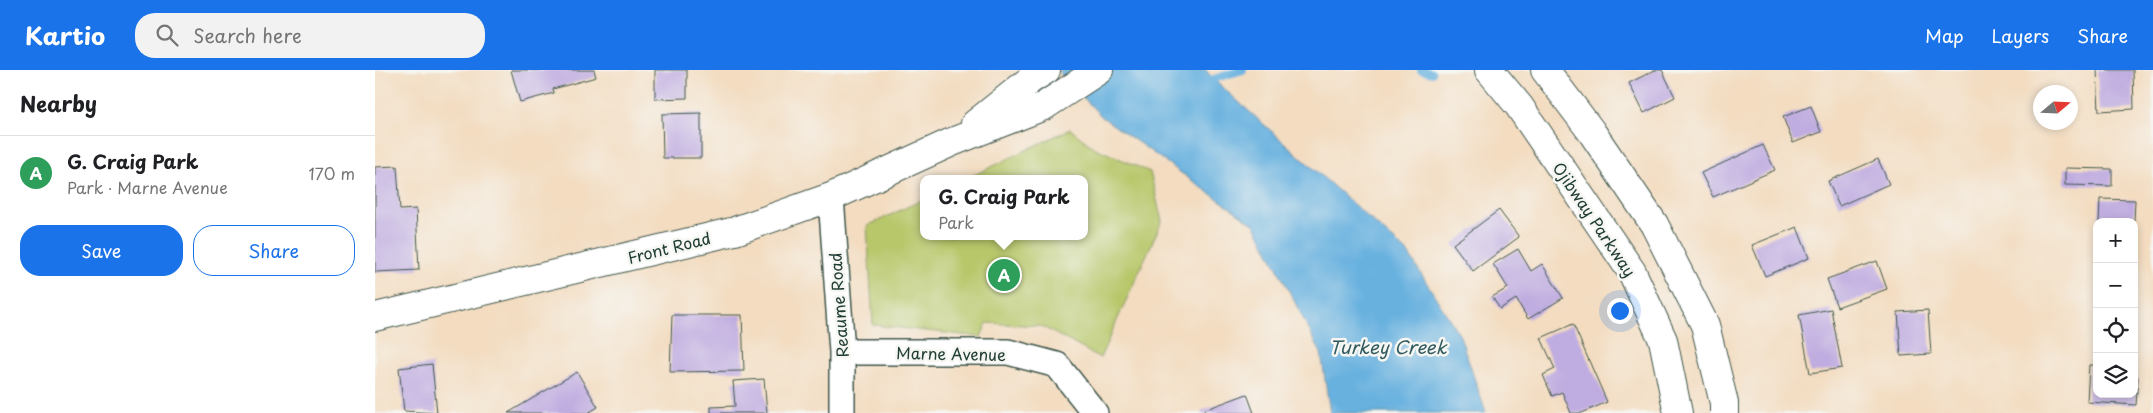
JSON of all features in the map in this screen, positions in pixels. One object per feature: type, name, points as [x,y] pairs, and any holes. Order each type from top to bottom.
[{"type":"main road","points":[[952,142],[1044,106],[1099,70]]},
{"type":"main road","name":"Ojibway Parkway","points":[[1489,70],[1519,106],[1632,272],[1663,340],[1678,413]]},
{"type":"main road","points":[[1545,70],[1591,131],[1655,224],[1705,326],[1724,403],[1724,413]]},
{"type":"main road","points":[[952,142],[1038,75]]},
{"type":"main road","name":"Front Road","points":[[375,317],[735,231],[831,197],[952,142]]},
{"type":"street","name":"Reaume Road","points":[[831,197],[842,352],[842,413]]},
{"type":"street","name":"Marne Avenue","points":[[842,352],[1008,352],[1057,365],[1095,413]]},
{"type":"green space","points":[[1070,129],[1093,147],[1150,172],[1162,221],[1100,358],[1041,326],[987,323],[981,337],[873,325],[867,226],[920,201],[920,240],[1088,240],[1088,175],[974,175]]},
{"type":"water","name":"Turkey Creek","points":[[1057,70],[1206,70],[1213,79],[1408,253],[1460,336],[1486,413],[1330,413],[1321,353],[1255,225],[1102,117]]},
{"type":"building","points":[[511,70],[594,70],[596,77],[553,89],[554,93],[520,102]]},
{"type":"building","points":[[655,70],[687,70],[687,98],[655,99]]},
{"type":"building","points":[[1655,70],[1662,70],[1675,97],[1644,113],[1629,83]]},
{"type":"building","points":[[2097,70],[2133,70],[2134,109],[2099,111]]},
{"type":"building","points":[[1811,106],[1821,132],[1793,143],[1783,117]]},
{"type":"building","points":[[701,113],[701,158],[663,158],[662,114]]},
{"type":"building","points":[[1763,145],[1775,170],[1713,197],[1701,173]]},
{"type":"building","points":[[1878,159],[1889,184],[1839,206],[1828,181]]},
{"type":"building","points":[[397,166],[400,210],[416,209],[419,270],[375,272],[375,167]]},
{"type":"building","points":[[2065,168],[2112,169],[2112,186],[2065,185]]},
{"type":"building","points":[[2100,199],[2135,200],[2134,218],[2099,218]]},
{"type":"building","points":[[1499,210],[1519,237],[1473,271],[1453,244]]},
{"type":"building","points":[[1797,227],[1809,258],[1765,276],[1752,245]]},
{"type":"building","points":[[1518,249],[1531,271],[1542,264],[1563,298],[1528,319],[1516,299],[1500,309],[1492,297],[1508,288],[1493,264]]},
{"type":"building","points":[[1877,261],[1887,289],[1837,307],[1827,279]]},
{"type":"building","points":[[1831,309],[1842,368],[1810,373],[1799,315]]},
{"type":"building","points":[[1928,310],[1931,354],[1901,356],[1898,312]]},
{"type":"building","points":[[672,315],[742,315],[744,371],[670,372]]},
{"type":"building","points":[[1573,324],[1607,402],[1582,413],[1571,413],[1562,392],[1552,396],[1543,375],[1555,369],[1541,338]]},
{"type":"building","points":[[432,364],[437,413],[404,411],[399,368]]},
{"type":"building","points":[[2089,365],[2093,365],[2093,398],[2136,398],[2136,405],[2087,402]]},
{"type":"building","points":[[577,372],[598,407],[588,413],[508,413]]},
{"type":"building","points":[[764,379],[767,413],[711,413],[711,407],[735,406],[733,381]]},
{"type":"building","points":[[1247,394],[1254,413],[1202,413],[1201,411]]},
{"type":"waterway","points":[[1213,79],[1243,70]]},
{"type":"waterway","points":[[1421,70],[1432,73]]},
{"type":"place","name":"G. Craig Park","points":[[1004,275]]}]
